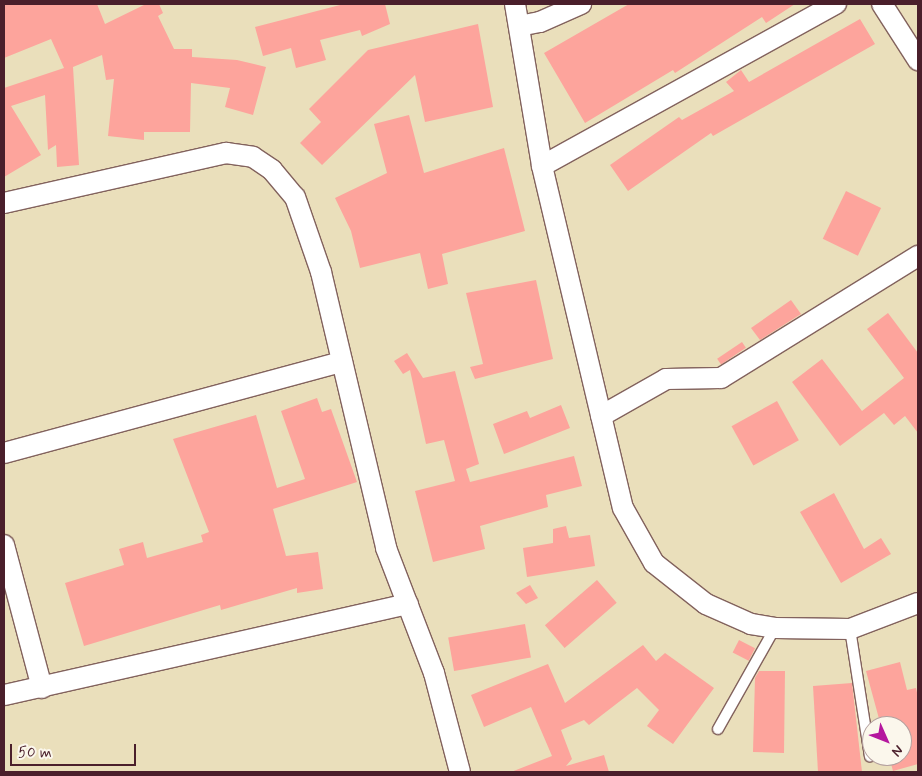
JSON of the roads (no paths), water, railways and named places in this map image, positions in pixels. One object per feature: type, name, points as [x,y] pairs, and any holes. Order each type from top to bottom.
[{"type":"street","points":[[515,4],[542,166],[623,508],[654,563],[706,604],[751,624],[775,628],[850,629],[918,603]]},
{"type":"street","points":[[519,26],[540,22],[580,4]]},
{"type":"street","points":[[542,166],[836,4]]},
{"type":"street","points":[[882,4],[918,60]]},
{"type":"street","points":[[4,203],[179,160],[226,153],[253,157],[272,170],[295,197],[308,225],[386,548],[434,674],[460,772]]},
{"type":"street","points":[[601,416],[666,379],[721,378],[918,256]]},
{"type":"street","points":[[4,453],[342,362]]},
{"type":"street","points":[[4,545],[42,688]]},
{"type":"street","points":[[4,695],[42,688],[408,604]]},
{"type":"lane","points":[[718,729],[775,628]]},
{"type":"lane","points":[[850,629],[864,716]]}]
